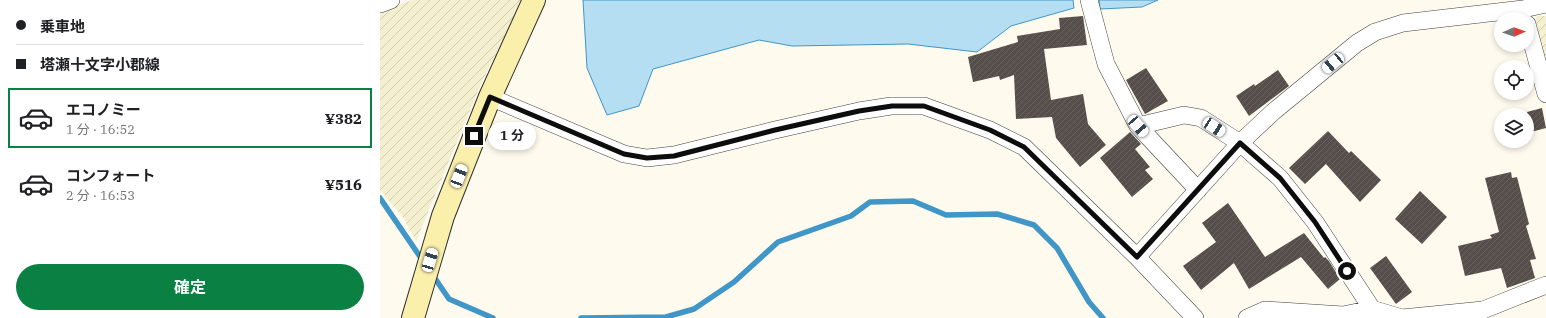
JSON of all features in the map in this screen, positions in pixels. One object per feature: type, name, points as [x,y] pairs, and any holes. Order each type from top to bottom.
[{"type":"main road","points":[[413,318],[443,216],[490,97],[531,3]]},
{"type":"street","points":[[380,4],[391,0]]},
{"type":"street","points":[[1089,0],[1106,64],[1138,126],[1198,190]]},
{"type":"street","points":[[1534,12],[1546,4]]},
{"type":"street","points":[[1137,257],[1240,143],[1273,112],[1357,43],[1375,32],[1403,22],[1494,19]]},
{"type":"street","points":[[1534,51],[1546,94]]},
{"type":"street","points":[[490,97],[624,154],[647,158],[674,156],[775,130],[859,111],[892,106],[924,106],[990,130],[1024,147],[1137,257],[1195,318]]},
{"type":"street","points":[[1138,126],[1184,115],[1201,118],[1240,143],[1280,178],[1315,222],[1372,308]]},
{"type":"street","points":[[1247,318],[1264,310],[1343,315],[1372,308],[1402,318],[1483,310],[1546,285]]},
{"type":"shaded area","points":[[412,0],[521,0],[522,5],[483,79],[416,241],[403,217],[380,190],[380,12]]},
{"type":"shaded area","points":[[1537,16],[1546,16],[1546,61],[1534,22]]},
{"type":"water","points":[[583,0],[1073,0],[1074,8],[1011,26],[977,52],[908,44],[792,46],[759,40],[653,69],[639,106],[607,115],[587,68]]},
{"type":"water","points":[[1099,0],[1158,0],[1142,7],[1100,9]]},
{"type":"building","points":[[1083,16],[1087,45],[1044,49],[1051,100],[1083,94],[1088,124],[1106,145],[1080,167],[1056,138],[1052,117],[1016,119],[1014,75],[1000,80],[999,76],[973,82],[968,57],[1018,42],[1017,36],[1060,29],[1059,18]]},
{"type":"building","points":[[1146,68],[1168,101],[1145,114],[1126,80]]},
{"type":"building","points":[[1278,70],[1289,86],[1249,116],[1236,96],[1254,84],[1255,86]]},
{"type":"building","points":[[1542,108],[1546,128],[1534,131],[1534,110]]},
{"type":"building","points":[[1328,131],[1349,153],[1351,151],[1381,180],[1360,202],[1326,164],[1305,184],[1289,168]]},
{"type":"building","points":[[1130,132],[1141,144],[1135,149],[1150,167],[1145,170],[1153,179],[1132,197],[1100,158]]},
{"type":"building","points":[[1511,172],[1512,178],[1517,177],[1529,224],[1526,226],[1536,259],[1530,260],[1535,278],[1507,288],[1501,268],[1465,276],[1458,246],[1492,238],[1490,235],[1499,232],[1485,178]]},
{"type":"building","points":[[1420,191],[1447,217],[1422,244],[1395,219]]},
{"type":"building","points":[[1228,203],[1265,257],[1304,233],[1324,258],[1325,257],[1329,261],[1340,279],[1328,289],[1301,257],[1249,289],[1234,263],[1201,290],[1183,266],[1216,242],[1202,223]]},
{"type":"building","points":[[1386,256],[1412,292],[1396,304],[1370,268]]},
{"type":"waterway","points":[[380,198],[423,261]]},
{"type":"waterway","points":[[581,318],[666,317],[694,309],[734,282],[778,242],[851,216],[870,202],[913,201],[946,215],[997,214],[1034,225],[1057,248],[1089,302],[1103,318]]},
{"type":"waterway","points":[[432,274],[449,299],[493,318]]},
{"type":"route","points":[[474,136],[490,97],[624,154],[647,158],[674,156],[775,130],[859,111],[892,106],[924,106],[990,130],[1024,147],[1137,257],[1240,143],[1280,178],[1315,222],[1347,271]]}]
